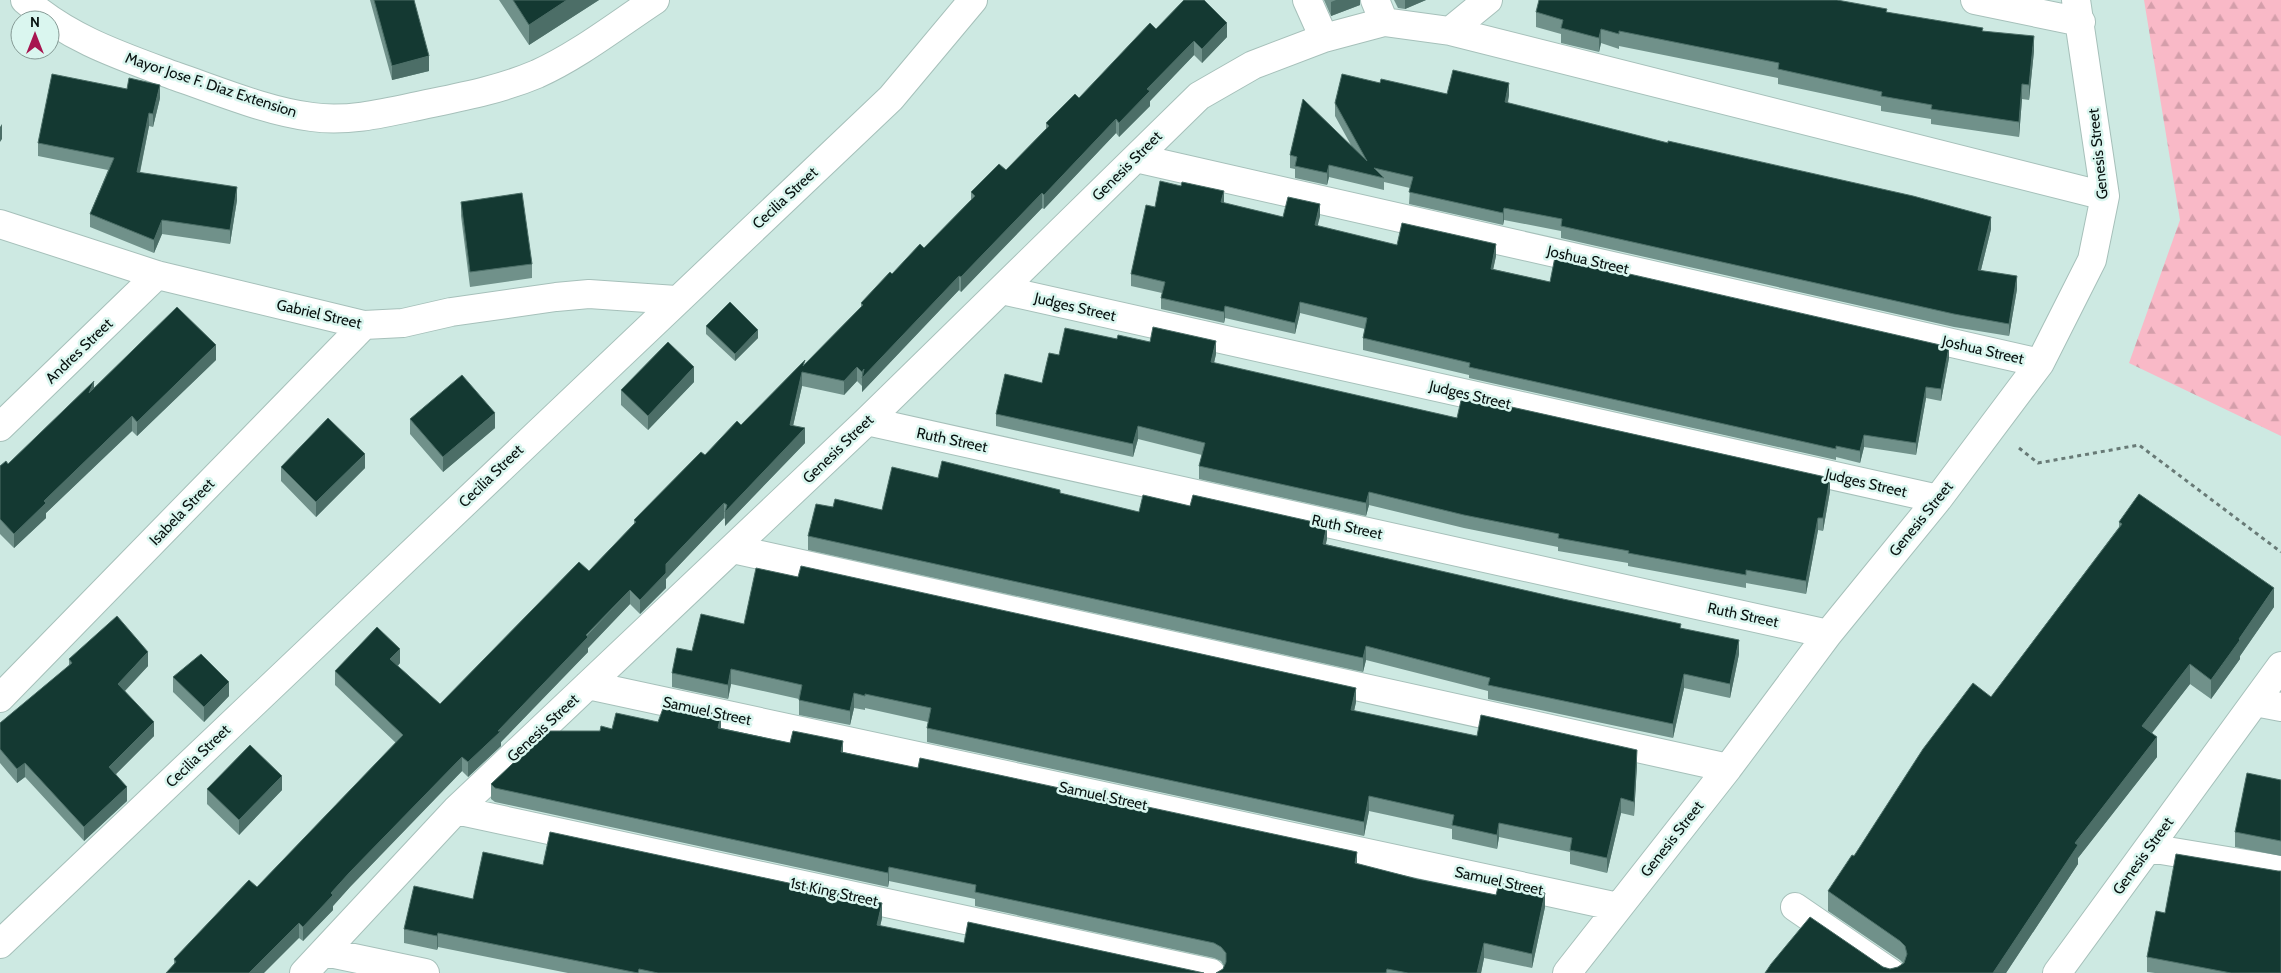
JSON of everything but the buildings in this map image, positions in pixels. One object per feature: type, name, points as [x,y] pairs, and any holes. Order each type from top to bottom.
[{"type":"street","name":"Mayor Jose F. Diaz Extension","points":[[25,0],[69,32],[110,52],[276,109],[313,118],[348,118],[394,111],[499,88],[530,76],[577,52],[655,0]]},
{"type":"street","name":"Cecilia Street","points":[[0,944],[676,300],[891,98],[973,0]]},
{"type":"street","points":[[1307,0],[1324,38]]},
{"type":"street","points":[[1450,31],[1488,0]]},
{"type":"street","points":[[1975,0],[2078,11]]},
{"type":"street","name":"Genesis Street","points":[[304,973],[456,810],[867,421],[1199,96],[1253,65],[1324,38],[1379,11],[1450,31],[2105,196]]},
{"type":"street","name":"Genesis Street","points":[[1567,973],[1728,768],[1828,634],[1938,499],[2040,363],[2092,260],[2105,196],[2078,11]]},
{"type":"street","name":"Joshua Street","points":[[1136,158],[2040,363]]},
{"type":"street","name":"Gabriel Street","points":[[0,224],[158,275],[364,325],[403,323],[451,312],[589,294],[676,300]]},
{"type":"street","name":"Andres Street","points":[[0,427],[158,275]]},
{"type":"street","name":"Judges Street","points":[[1002,290],[1938,499]]},
{"type":"street","name":"Isabela Street","points":[[0,698],[364,325]]},
{"type":"street","name":"Ruth Street","points":[[867,421],[1828,634]]},
{"type":"street","points":[[733,549],[1728,768]]},
{"type":"street","name":"Genesis Street","points":[[2057,973],[2281,666]]},
{"type":"street","name":"Samuel Street","points":[[588,685],[1618,907]]},
{"type":"street","points":[[2255,702],[2281,706]]},
{"type":"street","name":"1st King Street","points":[[456,810],[1212,973]]},
{"type":"street","points":[[2149,848],[2281,870]]},
{"type":"street","points":[[1795,907],[1891,973]]},
{"type":"street","points":[[324,952],[425,973]]},
{"type":"path","points":[[1993,426],[2038,463],[2139,445],[2281,552]]},
{"type":"green space","points":[[2144,0],[2281,0],[2281,436],[2129,363],[2180,220]]}]
